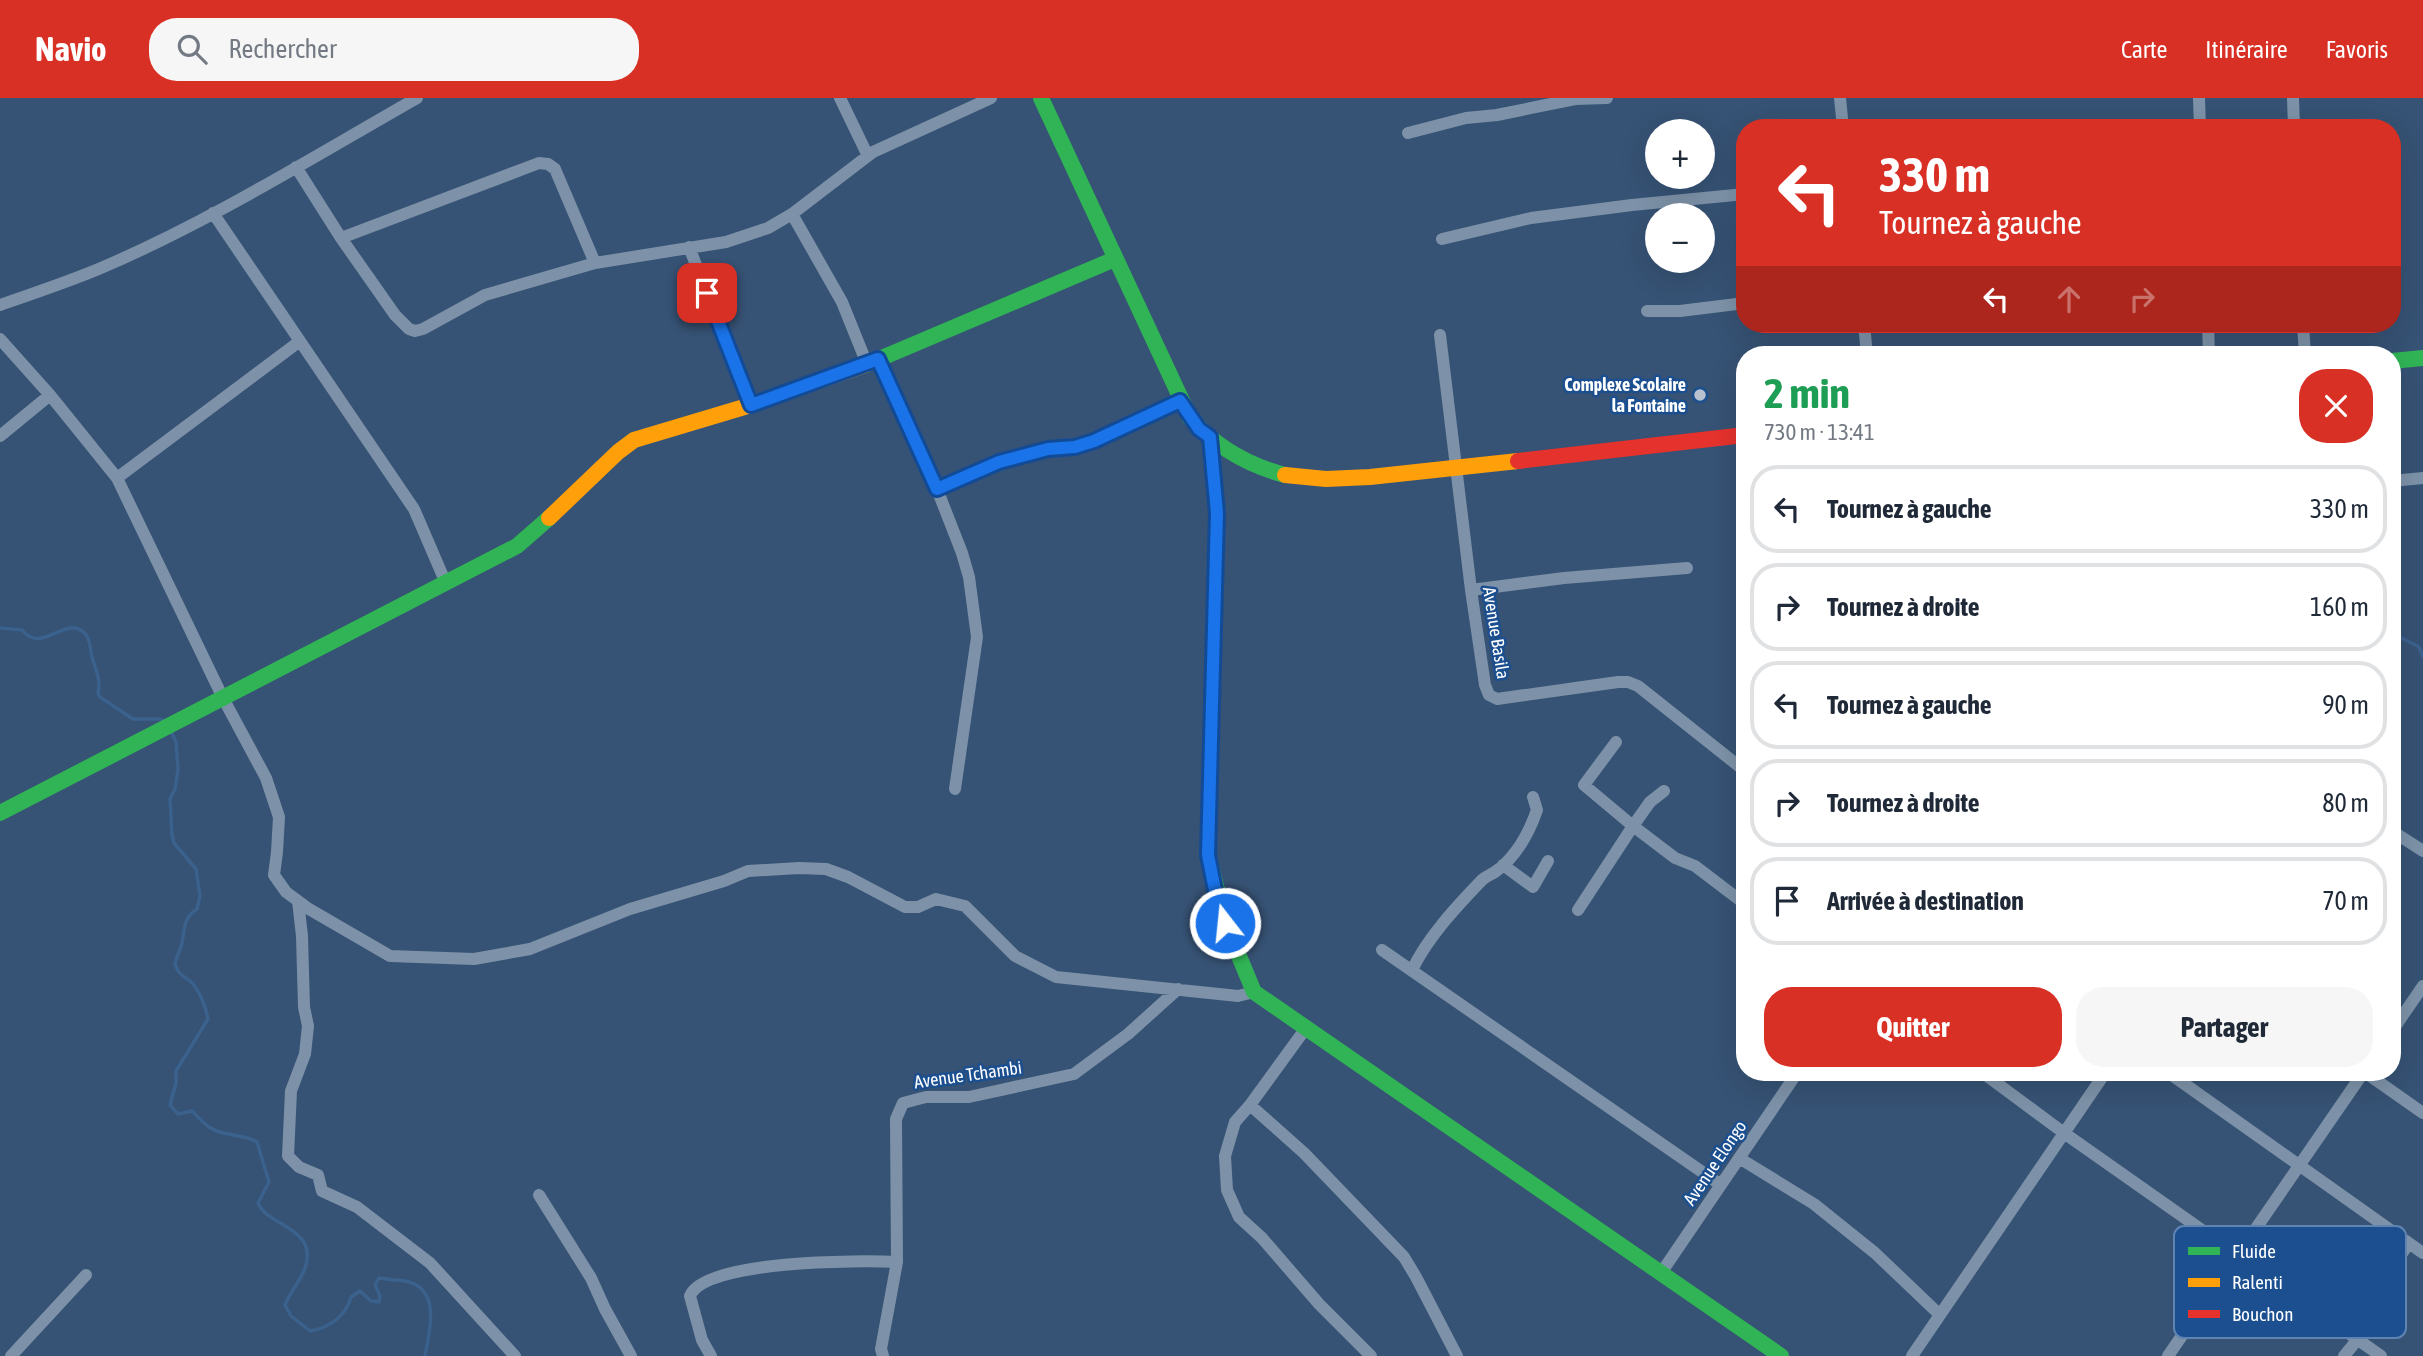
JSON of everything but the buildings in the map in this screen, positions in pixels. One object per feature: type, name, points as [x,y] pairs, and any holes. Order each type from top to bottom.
[{"type":"street","points":[[0,305],[100,268],[213,212],[417,98]]},
{"type":"street","points":[[840,98],[867,154]]},
{"type":"street","points":[[296,167],[395,315],[409,329],[415,331],[485,295],[595,263],[726,242],[768,228],[792,214],[873,152],[992,98]]},
{"type":"street","points":[[1041,98],[1180,401],[1199,429],[1249,463],[1269,471],[1305,478],[1368,476],[1736,436]]},
{"type":"street","points":[[1408,133],[1466,118],[1575,100],[1606,98]]},
{"type":"street","points":[[1840,98],[1842,119]]},
{"type":"street","points":[[2199,98],[2200,119]]},
{"type":"street","points":[[2293,98],[2293,119]]},
{"type":"street","points":[[341,238],[539,163],[548,164],[555,169],[595,263]]},
{"type":"street","points":[[1443,239],[1531,218],[1736,195]]},
{"type":"street","points":[[213,212],[414,509],[445,581]]},
{"type":"street","points":[[792,214],[842,302],[937,489],[966,565],[977,637],[955,789]]},
{"type":"street","points":[[689,247],[751,405]]},
{"type":"street","points":[[0,813],[526,540],[634,440],[751,405],[873,361],[1115,260]]},
{"type":"street","points":[[1647,311],[1680,311],[1736,304]]},
{"type":"street","name":"Avenue Basila","points":[[1440,335],[1471,590],[1485,685],[1489,695],[1497,699],[1628,682],[1638,686],[1736,764]]},
{"type":"street","points":[[0,339],[50,394],[117,478],[223,698],[266,778],[278,817],[274,875],[286,892],[298,901],[390,956],[474,959],[530,949],[631,909],[748,871],[826,869],[905,906],[918,907],[936,899],[965,906],[1015,956],[1051,975],[1238,996],[1254,992]]},
{"type":"street","points":[[117,478],[300,341]]},
{"type":"street","points":[[2401,360],[2423,358]]},
{"type":"street","points":[[0,436],[50,394]]},
{"type":"street","points":[[937,489],[999,462],[1048,449],[1075,447],[1094,441],[1180,401]]},
{"type":"street","points":[[1210,437],[1217,513],[1208,855],[1218,905],[1237,958],[1254,992],[1781,1356]]},
{"type":"street","points":[[2401,480],[2423,478]]},
{"type":"street","points":[[1471,590],[1564,578],[1686,568]]},
{"type":"street","points":[[1616,742],[1584,787],[1675,858],[1695,866],[1736,897]]},
{"type":"street","points":[[1578,910],[1633,825],[1650,802],[1664,791]]},
{"type":"street","points":[[1412,970],[1421,951],[1438,930],[1483,878],[1503,865],[1524,840],[1537,808],[1533,797]]},
{"type":"street","points":[[2401,837],[2423,851]]},
{"type":"street","points":[[1503,865],[1533,887],[1548,861]]},
{"type":"street","points":[[298,901],[304,1007],[308,1026],[305,1054],[291,1091],[288,1156],[299,1167],[318,1175],[321,1191],[357,1207],[430,1263],[514,1356]]},
{"type":"street","points":[[1382,950],[1721,1185]]},
{"type":"street","points":[[2401,1018],[2423,986]]},
{"type":"street","name":"Avenue Tchambi","points":[[883,1356],[881,1349],[897,1262],[896,1119],[903,1103],[926,1097],[969,1097],[1074,1074],[1128,1034],[1178,989]]},
{"type":"street","points":[[1306,1028],[1251,1105],[1235,1122],[1225,1156],[1227,1190],[1240,1217],[1262,1238],[1319,1304],[1371,1356]]},
{"type":"street","name":"Avenue Elongo","points":[[1661,1273],[1792,1081]]},
{"type":"street","points":[[1994,1081],[2196,1226]]},
{"type":"street","points":[[1912,1356],[2100,1081]]},
{"type":"street","points":[[2180,1081],[2385,1226]]},
{"type":"street","points":[[2258,1226],[2359,1081]]},
{"type":"street","points":[[2377,1081],[2423,1113]]},
{"type":"street","points":[[1251,1105],[1304,1153],[1404,1257],[1457,1356]]},
{"type":"street","points":[[1739,1158],[1814,1204],[1875,1254],[1940,1315]]},
{"type":"street","points":[[539,1195],[591,1278],[631,1356]]},
{"type":"street","points":[[2406,1241],[2423,1253]]},
{"type":"street","points":[[2406,1248],[2409,1243]]},
{"type":"street","points":[[711,1356],[702,1340],[690,1296],[692,1289],[714,1278],[756,1268],[859,1260],[897,1262]]},
{"type":"street","points":[[11,1356],[86,1275]]},
{"type":"street","points":[[2170,1355],[2182,1338]]},
{"type":"street","points":[[2344,1356],[2352,1338]]},
{"type":"street","points":[[2356,1338],[2381,1356]]},
{"type":"waterway","points":[[0,628],[22,630],[30,637],[38,638],[71,628],[79,629],[89,640],[100,697],[133,719],[165,721]]},
{"type":"waterway","points":[[2401,638],[2419,647],[2423,657]]},
{"type":"waterway","points":[[171,731],[176,742],[178,770],[175,789],[170,799],[172,835],[174,843],[196,869],[200,896],[197,909],[186,921],[175,964],[196,989],[208,1019],[176,1071],[170,1105],[178,1114],[192,1111],[214,1130],[257,1142],[269,1182],[258,1203],[263,1211],[298,1235],[307,1252],[304,1270],[285,1305],[291,1316],[310,1331],[336,1320],[349,1304],[351,1297],[360,1291],[371,1301],[379,1302],[380,1296],[375,1285],[379,1278],[410,1282],[427,1296],[430,1306],[431,1318],[425,1356]]},
{"type":"traffic: fast","points":[[1041,98],[1190,418],[1210,438],[1233,454],[1285,475]]},
{"type":"traffic: fast","points":[[865,365],[1115,259]]},
{"type":"traffic: fast","points":[[2401,360],[2423,358]]},
{"type":"traffic: fast","points":[[0,813],[517,546],[549,518]]},
{"type":"traffic: fast","points":[[1212,719],[1208,855],[1226,925],[1254,992],[1781,1356]]},
{"type":"traffic: slow","points":[[549,518],[634,440],[751,405],[865,365]]},
{"type":"traffic: slow","points":[[1285,475],[1326,479],[1370,477],[1518,461]]},
{"type":"traffic: jam","points":[[1518,461],[1736,436]]},
{"type":"traffic: jam","points":[[1210,437],[1217,513],[1212,719]]},
{"type":"place","name":"Complexe Scolaire la Fontaine","points":[[1700,395]]},
{"type":"route","points":[[707,293],[751,405],[878,359],[937,489],[999,462],[1048,449],[1075,447],[1094,441],[1180,401],[1199,429],[1210,437],[1217,513],[1208,855],[1218,905],[1225,923]]}]
